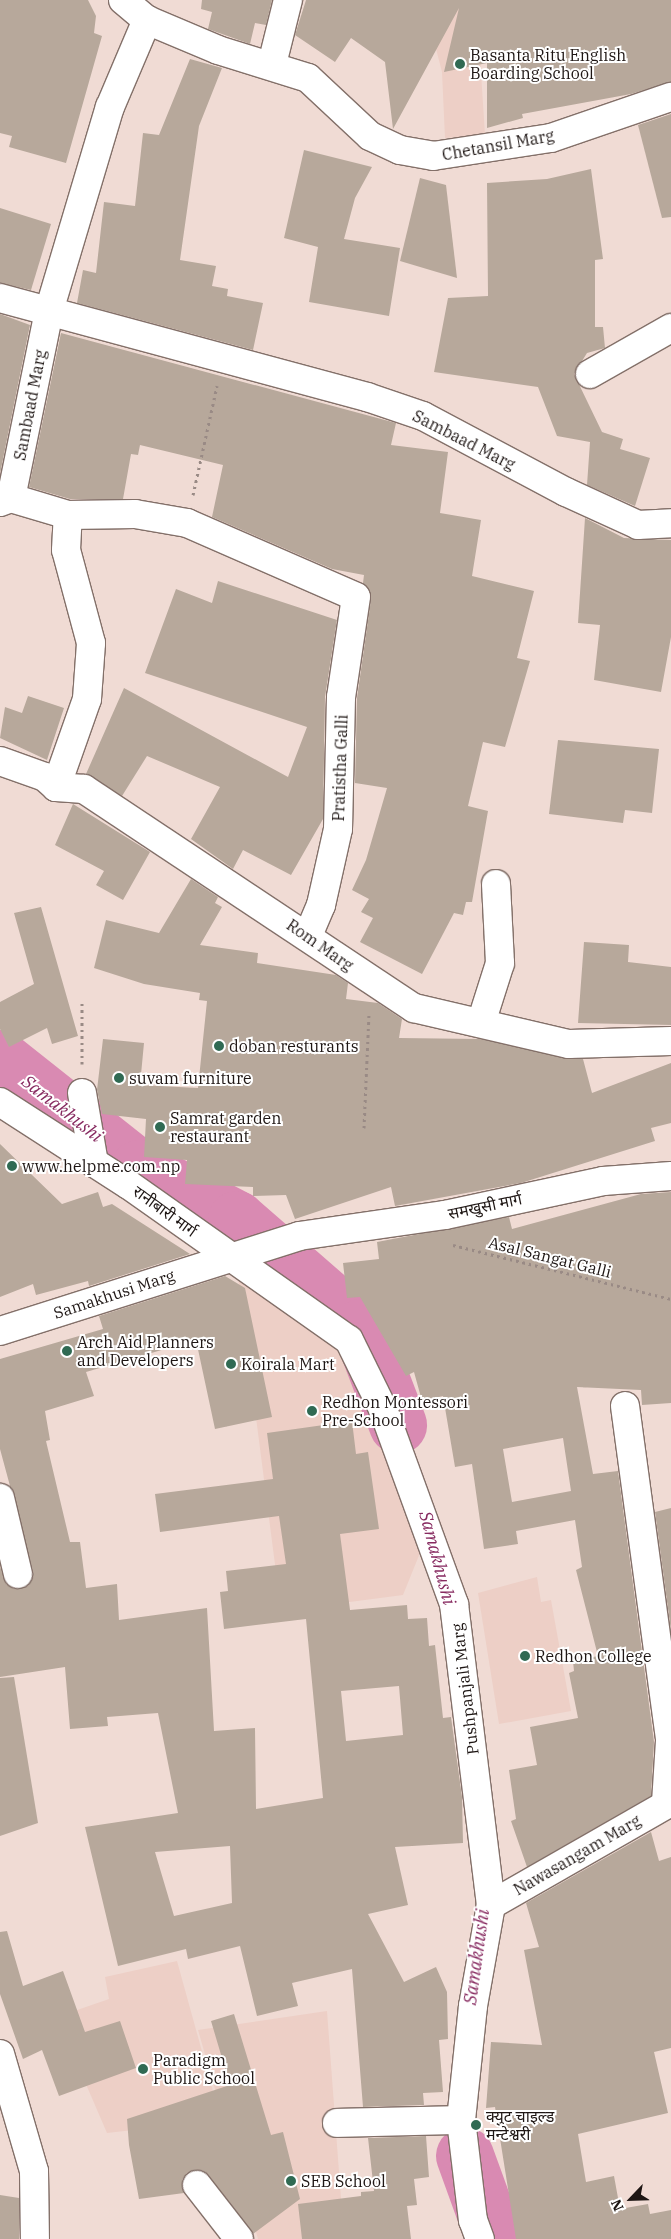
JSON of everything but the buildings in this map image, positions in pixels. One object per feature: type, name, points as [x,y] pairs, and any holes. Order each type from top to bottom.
[{"type":"street","name":"Chetansil Marg","points":[[124,0],[147,20],[218,50],[272,64],[308,78],[370,136],[400,150],[433,156],[551,138],[671,97]]},
{"type":"street","points":[[272,64],[288,0]]},
{"type":"street","points":[[49,311],[110,107],[147,20]]},
{"type":"street","name":"Sambaad Marg","points":[[0,298],[223,358],[424,416],[566,492],[638,525],[671,523]]},
{"type":"street","name":"Sambaad Marg","points":[[6,500],[49,311]]},
{"type":"street","points":[[590,374],[671,328]]},
{"type":"street","points":[[6,500],[68,515],[135,514],[187,523]]},
{"type":"street","points":[[56,787],[87,700],[91,643],[66,550],[68,515]]},
{"type":"street","name":"Pratistha Galli","points":[[187,523],[356,597],[342,697],[338,829],[321,905],[308,935]]},
{"type":"street","name":"Rom Marg","points":[[0,761],[45,777],[56,787],[84,789],[308,935],[370,981],[414,1008],[569,1044],[671,1041]]},
{"type":"street","points":[[481,1023],[500,963],[496,884]]},
{"type":"street","points":[[82,1092],[94,1162]]},
{"type":"street","name":"रानीबारी मार्ग","points":[[0,1102],[94,1162],[234,1256]]},
{"type":"street","name":"समखुसी मार्ग","points":[[234,1256],[299,1236],[445,1215],[603,1181],[671,1176]]},
{"type":"street","name":"Samakhusi Marg","points":[[0,1331],[234,1256]]},
{"type":"street","name":"Pushpanjali Marg","points":[[234,1256],[350,1340],[383,1409],[454,1604],[491,1905]]},
{"type":"street","points":[[625,1406],[670,1741],[668,1802]]},
{"type":"street","points":[[0,1498],[18,1574]]},
{"type":"street","name":"Nawasangam Marg","points":[[491,1905],[668,1802]]},
{"type":"street","points":[[480,2239],[473,2220],[461,2120],[473,2006],[491,1905]]},
{"type":"street","points":[[0,2054],[34,2171],[35,2239]]},
{"type":"street","points":[[337,2123],[461,2120]]},
{"type":"street","points":[[197,2185],[239,2239]]},
{"type":"path","points":[[187,523],[223,358]]},
{"type":"path","points":[[364,1128],[370,981]]},
{"type":"path","points":[[82,1003],[82,1092]]},
{"type":"path","name":"Asal Sangat Galli","points":[[445,1215],[454,1245],[671,1299]]},
{"type":"shaded area","name":"Basanta Ritu English Boarding School","points":[[488,1],[480,57],[485,135],[445,138],[442,72],[427,14]]},
{"type":"shaded area","name":"Redhon Montessori Pre-School","points":[[238,1278],[266,1300],[342,1345],[422,1548],[403,1595],[281,1611]]},
{"type":"shaded area","name":"Redhon College","points":[[537,1577],[541,1602],[551,1600],[571,1711],[499,1724],[478,1593]]},
{"type":"shaded area","name":"Paradigm Public School","points":[[177,1961],[221,2120],[107,2133],[57,2017],[109,1999],[105,1977]]},
{"type":"shaded area","name":"SEB School","points":[[327,2011],[344,2239],[258,2239],[198,2030]]},
{"type":"waterway","name":"Samakhushi","points":[[0,1059],[139,1169],[237,1220],[361,1328],[398,1425]]},
{"type":"waterway","name":"Samakhushi","points":[[465,2156],[495,2239]]},
{"type":"place","name":"Basanta Ritu English Boarding School","points":[[460,64]]},
{"type":"place","name":"doban resturants","points":[[219,1046]]},
{"type":"place","name":"suvam furniture","points":[[119,1078]]},
{"type":"place","name":"Samrat garden restaurant","points":[[160,1127]]},
{"type":"place","name":"www.helpme.com.np","points":[[12,1166]]},
{"type":"place","name":"Arch Aid Planners and Developers","points":[[67,1351]]},
{"type":"place","name":"Koirala Mart","points":[[231,1364]]},
{"type":"place","name":"Redhon Montessori Pre-School","points":[[312,1411]]},
{"type":"place","name":"Redhon College","points":[[525,1656]]},
{"type":"place","name":"Paradigm Public School","points":[[143,2069]]},
{"type":"place","name":"क्युट चाइल्ड मन्टेश्वरी","points":[[476,2125]]},
{"type":"place","name":"SEB School","points":[[291,2181]]}]
